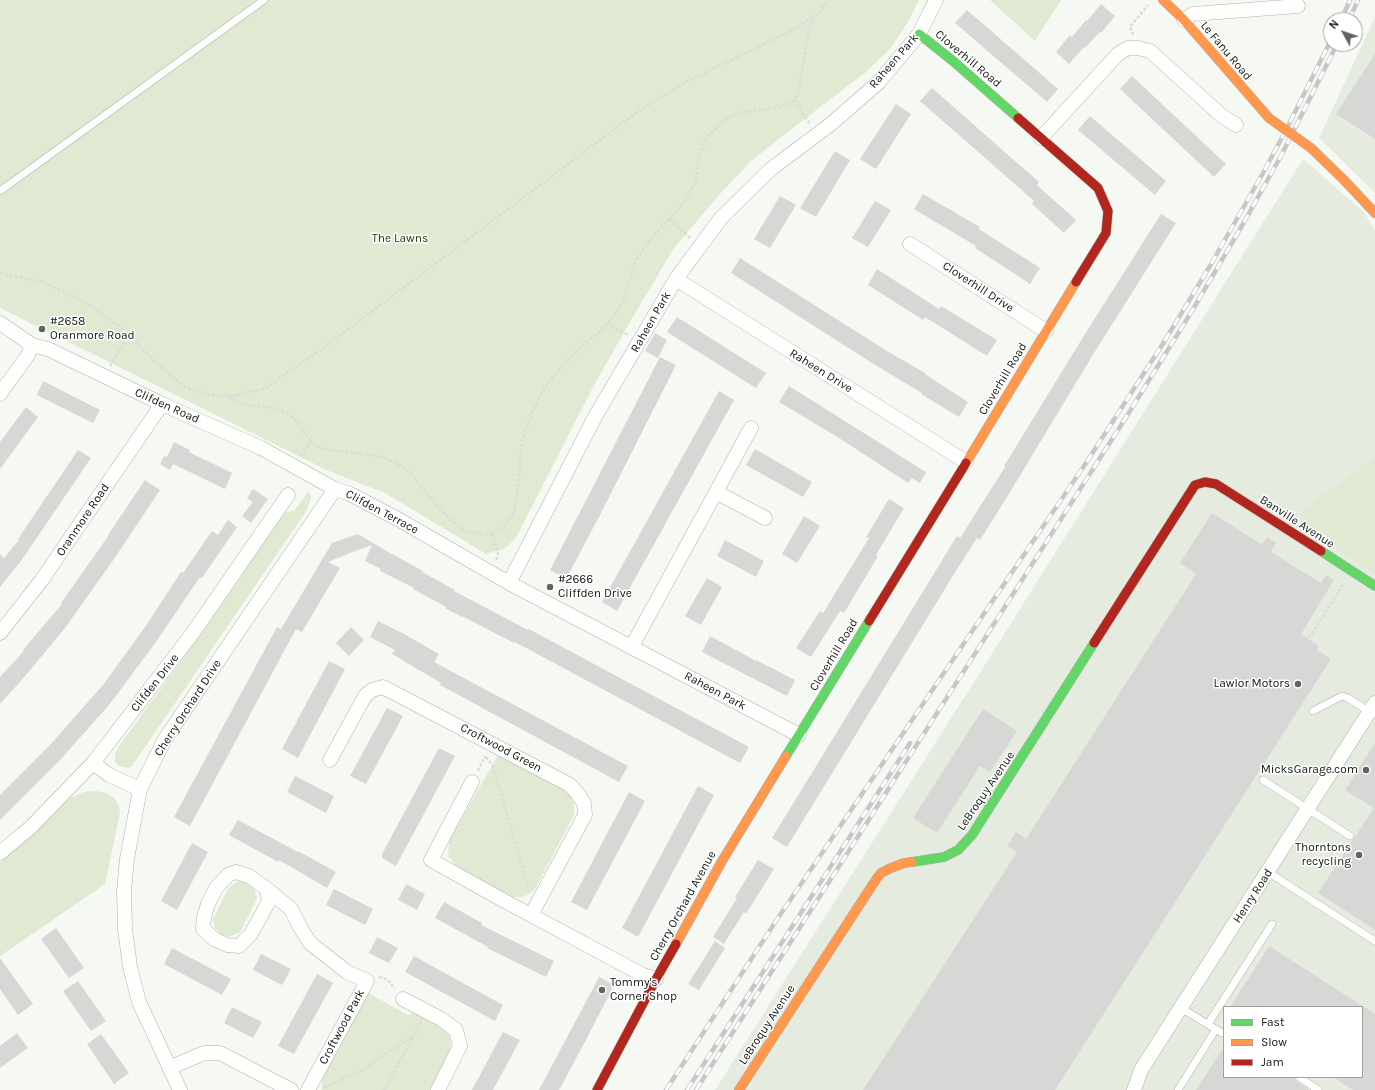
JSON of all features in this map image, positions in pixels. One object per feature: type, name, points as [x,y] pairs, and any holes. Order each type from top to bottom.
[{"type":"street","name":"Raheen Park","points":[[799,735],[632,646],[509,583],[596,415],[676,279],[699,247],[721,218],[771,169],[817,134],[879,82],[919,34],[936,0]]},
{"type":"street","name":"Le Fanu Road","points":[[1163,0],[1184,20],[1269,118],[1311,148],[1375,213]]},
{"type":"street","points":[[1184,20],[1193,14],[1298,6]]},
{"type":"street","name":"Cloverhill Road","points":[[772,779],[1106,233],[1108,211],[1098,188],[953,60],[919,34]]},
{"type":"street","points":[[1041,138],[1118,54],[1128,48],[1138,48],[1150,51],[1222,116],[1236,125]]},
{"type":"street","name":"Cloverhill Drive","points":[[910,244],[1046,331]]},
{"type":"street","name":"Raheen Drive","points":[[676,279],[966,462]]},
{"type":"street","name":"Clifden Road","points":[[0,323],[32,344],[261,448],[335,489]]},
{"type":"street","points":[[0,394],[28,355],[32,344]]},
{"type":"street","name":"Oranmore Road","points":[[0,633],[42,581],[162,404]]},
{"type":"street","points":[[632,646],[751,428]]},
{"type":"street","name":"Banville Avenue","points":[[1205,482],[1216,484],[1228,491],[1375,586]]},
{"type":"street","name":"LeBroquy Avenue","points":[[739,1090],[877,878],[886,870],[904,863],[944,857],[958,850],[972,835],[1125,598],[1192,489],[1199,483],[1205,482]]},
{"type":"street","name":"Clifden Terrace","points":[[254,609],[335,489],[350,494],[376,508],[509,583]]},
{"type":"street","points":[[716,492],[765,518]]},
{"type":"street","name":"Clifden Drive","points":[[0,853],[31,827],[93,763],[192,634],[288,495]]},
{"type":"street","name":"Cherry Orchard Drive","points":[[180,1090],[139,1002],[130,967],[124,929],[124,891],[127,859],[140,789],[165,739],[254,609]]},
{"type":"street","name":"Croftwood Green","points":[[330,760],[365,696],[372,690],[383,687],[570,785],[584,803],[585,815],[531,915]]},
{"type":"street","name":"Henry Road","points":[[1134,1090],[1141,1070],[1372,707]]},
{"type":"street","points":[[93,763],[109,775],[140,789]]},
{"type":"street","name":"Cherry Orchard Avenue","points":[[596,1090],[722,861],[772,779]]},
{"type":"street","points":[[472,782],[431,860],[643,975],[656,979]]},
{"type":"street","name":"Croftwood Park","points":[[267,889],[269,901],[262,916],[251,934],[239,946],[227,945],[214,939],[203,929],[204,917],[208,904],[216,888],[228,875],[236,872],[249,876],[267,889],[291,909],[300,928],[310,943],[347,972],[367,981],[308,1090]]},
{"type":"street","points":[[403,999],[426,1011],[456,1030],[460,1046],[438,1090]]},
{"type":"street","points":[[170,1068],[204,1053],[220,1053],[291,1090]]},
{"type":"lane","points":[[0,191],[264,0]]},
{"type":"lane","points":[[1313,711],[1342,696],[1372,707]]},
{"type":"lane","points":[[1263,780],[1350,836]]},
{"type":"lane","points":[[1268,872],[1375,941]]},
{"type":"lane","points":[[1208,1024],[1272,924]]},
{"type":"lane","points":[[1181,1008],[1223,1032]]},
{"type":"lane","points":[[1178,1090],[1216,1029]]},
{"type":"lane","points":[[1300,1078],[1318,1090]]},
{"type":"path","points":[[0,273],[42,282],[88,304],[120,326],[162,368],[186,388],[216,396],[229,396],[249,393],[266,388],[280,380],[640,110],[686,82],[795,29],[813,17],[824,6],[827,0]]},
{"type":"path","points":[[1138,48],[1130,27],[1152,0]]},
{"type":"path","points":[[229,396],[234,400],[248,405],[274,408],[287,413],[316,446],[329,450],[384,458],[399,465],[410,473],[449,520],[465,530],[482,534],[492,534],[503,529],[514,512],[517,498],[522,440],[532,413],[547,384],[563,364],[584,344],[601,331],[614,316],[624,299],[636,262],[644,248],[688,196],[696,179],[699,156],[706,138],[716,126],[727,117],[744,112],[780,108],[794,100],[798,94],[809,30],[813,17]]},
{"type":"path","points":[[794,100],[817,134]]},
{"type":"path","points":[[670,219],[699,247]]},
{"type":"path","points":[[607,324],[639,342]]},
{"type":"path","points":[[105,377],[113,360],[129,335]]},
{"type":"path","points":[[294,466],[312,441]]},
{"type":"path","points":[[491,573],[498,554],[492,534]]},
{"type":"path","points":[[1309,638],[1352,571]]},
{"type":"path","points":[[472,782],[492,743]]},
{"type":"path","points":[[485,756],[493,766],[530,893],[539,900]]},
{"type":"path","points":[[367,981],[378,977],[388,980],[403,999]]},
{"type":"path","points":[[384,1090],[426,1011]]},
{"type":"path","points":[[320,1090],[362,1070],[412,1038]]},
{"type":"shaded area","points":[[1375,17],[1375,193],[1319,138],[1359,52],[1363,52],[1363,43]]},
{"type":"shaded area","points":[[1303,159],[1364,212],[1375,231],[1375,1090],[715,1090]]},
{"type":"green space","name":"The Lawns","points":[[0,0],[919,0],[909,20],[891,48],[866,72],[750,162],[720,194],[674,248],[593,387],[518,534],[510,544],[503,549],[486,554],[387,494],[329,471],[0,308]]},
{"type":"green space","points":[[990,0],[1061,0],[1035,41]]},
{"type":"green space","points":[[1375,457],[1375,574],[1302,529],[1301,511]]},
{"type":"green space","points":[[309,491],[311,497],[307,510],[132,766],[128,768],[119,766],[115,762],[115,754],[119,746],[204,630],[285,512],[294,511]]},
{"type":"green space","points":[[498,755],[569,793],[574,804],[574,815],[534,891],[523,897],[511,897],[456,866],[448,856],[449,841]]},
{"type":"green space","points":[[96,791],[106,793],[114,798],[119,805],[120,813],[105,884],[0,956],[0,862],[70,798],[84,792]]},
{"type":"green space","points":[[236,882],[246,882],[254,888],[257,898],[240,932],[231,936],[222,935],[215,928],[213,919],[228,889]]},
{"type":"green space","points":[[368,993],[408,1015],[413,1013],[447,1030],[451,1041],[450,1052],[430,1090],[322,1090],[322,1079]]},
{"type":"building","points":[[1101,4],[1115,16],[1101,33],[1100,32],[1085,48],[1084,47],[1069,64],[1056,52],[1070,35],[1072,37],[1086,20],[1087,21]]},
{"type":"building","points":[[967,10],[1058,89],[1047,102],[955,23]]},
{"type":"building","points":[[1375,54],[1375,139],[1336,114]]},
{"type":"building","points":[[1132,76],[1226,164],[1214,177],[1120,89]]},
{"type":"building","points":[[932,88],[1039,182],[1037,185],[1076,220],[1064,233],[1032,204],[1034,201],[920,101]]},
{"type":"building","points":[[896,104],[911,114],[876,169],[860,159]]},
{"type":"building","points":[[1090,116],[1166,181],[1155,195],[1078,130]]},
{"type":"building","points":[[835,151],[850,160],[816,217],[800,208]]},
{"type":"building","points":[[923,194],[980,227],[979,229],[1040,268],[1030,284],[975,248],[976,246],[914,209]]},
{"type":"building","points":[[780,196],[796,205],[770,248],[754,239]]},
{"type":"building","points":[[875,201],[891,210],[868,247],[852,238]]},
{"type":"building","points":[[1161,214],[1176,223],[1094,353],[1004,502],[980,540],[977,538],[954,574],[787,847],[772,838],[957,536],[960,538],[1005,467],[1004,466],[1085,334]]},
{"type":"building","points":[[740,258],[887,351],[925,373],[968,402],[959,417],[731,273]]},
{"type":"building","points":[[877,269],[939,309],[941,306],[997,340],[987,356],[925,317],[923,320],[868,285]]},
{"type":"building","points":[[677,317],[766,373],[756,388],[667,332]]},
{"type":"building","points":[[655,333],[667,340],[658,358],[645,351]]},
{"type":"building","points":[[660,357],[676,365],[566,579],[550,570]]},
{"type":"building","points":[[43,381],[100,410],[93,423],[37,395]]},
{"type":"building","points":[[789,386],[926,472],[920,483],[912,478],[908,483],[839,438],[779,402]]},
{"type":"building","points":[[719,391],[734,400],[617,611],[602,602]]},
{"type":"building","points":[[26,407],[38,417],[0,469],[0,442]]},
{"type":"building","points":[[174,442],[190,450],[189,452],[232,473],[225,489],[173,464],[170,470],[160,464],[164,456],[167,457]]},
{"type":"building","points":[[755,449],[812,482],[803,497],[746,465]]},
{"type":"building","points":[[78,450],[91,458],[21,561],[0,587],[0,554],[4,558],[19,540],[18,539]]},
{"type":"building","points":[[145,480],[160,490],[114,559],[65,628],[0,704],[0,677],[24,651],[23,650],[62,604],[61,603],[109,535]]},
{"type":"building","points":[[253,489],[268,499],[251,523],[242,516],[253,502],[247,498]]},
{"type":"building","points":[[889,499],[904,508],[876,555],[878,556],[844,613],[840,611],[811,657],[796,648],[820,611],[823,613],[869,538],[866,537]]},
{"type":"building","points":[[1212,513],[1262,545],[1267,537],[1276,543],[1271,552],[1321,583],[1326,575],[1334,580],[1301,634],[1319,646],[1317,650],[1331,659],[1055,1090],[863,1090],[1017,852],[1007,846],[1016,832],[1026,839],[1196,574],[1180,563]]},
{"type":"building","points":[[804,516],[820,526],[797,563],[782,554]]},
{"type":"building","points":[[228,520],[237,527],[202,578],[200,577],[156,642],[109,705],[61,759],[0,820],[0,795],[49,746],[103,685],[145,627],[181,572],[183,573],[212,531],[218,535]]},
{"type":"building","points":[[358,534],[455,590],[454,591],[528,630],[529,629],[749,747],[740,763],[530,650],[445,608],[446,607],[413,589],[414,588],[380,571],[381,569],[365,561],[372,545],[328,562],[340,568],[302,632],[296,629],[190,826],[174,817],[277,627],[281,629],[332,543]]},
{"type":"building","points":[[725,540],[764,561],[756,577],[717,556]]},
{"type":"building","points":[[707,578],[722,587],[701,625],[685,616]]},
{"type":"building","points":[[378,621],[439,654],[434,662],[628,766],[619,782],[440,685],[441,683],[392,654],[395,650],[370,637]]},
{"type":"building","points":[[351,627],[364,640],[349,656],[336,643]]},
{"type":"building","points":[[710,636],[795,680],[787,696],[702,652]]},
{"type":"building","points":[[329,661],[345,669],[298,758],[282,749]]},
{"type":"building","points":[[387,708],[403,716],[366,784],[350,776]]},
{"type":"building","points":[[983,709],[1017,731],[990,772],[980,766],[937,833],[913,818]]},
{"type":"building","name":"Thorntons recycling","points":[[1375,743],[1375,930],[1318,893],[1374,808],[1345,790]]},
{"type":"building","points":[[439,748],[455,756],[396,866],[382,858],[382,854]]},
{"type":"building","points":[[295,776],[334,796],[326,813],[287,792]]},
{"type":"building","points":[[698,786],[714,795],[638,937],[622,928]]},
{"type":"building","points":[[629,792],[645,801],[587,910],[571,902]]},
{"type":"building","points":[[238,820],[336,872],[327,888],[279,860],[278,862],[229,835]]},
{"type":"building","points":[[192,843],[208,852],[177,910],[161,901]]},
{"type":"building","points":[[758,860],[774,869],[746,914],[744,912],[724,944],[713,937]]},
{"type":"building","points":[[406,884],[425,894],[417,910],[398,900]]},
{"type":"building","points":[[334,889],[373,909],[365,925],[326,905]]},
{"type":"building","points":[[444,902],[482,923],[481,925],[554,961],[546,977],[487,948],[488,947],[435,918]]},
{"type":"building","points":[[56,928],[84,968],[69,978],[41,939]]},
{"type":"building","points":[[377,937],[398,948],[389,963],[369,953]]},
{"type":"building","points":[[715,941],[725,948],[699,990],[688,984]]},
{"type":"building","points":[[1269,946],[1363,1006],[1231,1006]]},
{"type":"building","points":[[172,948],[231,979],[222,995],[164,964]]},
{"type":"building","points":[[261,954],[291,969],[282,985],[253,970]]},
{"type":"building","points":[[414,956],[503,1005],[495,1021],[405,972]]},
{"type":"building","points":[[0,958],[33,1004],[18,1015],[0,989]]},
{"type":"building","points":[[317,974],[333,983],[294,1054],[278,1046]]},
{"type":"building","points":[[599,977],[614,985],[587,1038],[559,1090],[539,1090]]},
{"type":"building","points":[[78,981],[106,1021],[91,1031],[63,991]]},
{"type":"building","points":[[1363,1006],[1375,1014],[1375,1090],[1353,1090],[1335,1078],[1363,1078]]},
{"type":"building","points":[[232,1007],[262,1022],[253,1038],[224,1023]]},
{"type":"building","points":[[503,1032],[520,1040],[493,1090],[472,1090]]},
{"type":"building","points":[[17,1033],[28,1048],[0,1068],[0,1046]]},
{"type":"building","points":[[101,1034],[129,1073],[114,1084],[87,1044]]},
{"type":"building","points":[[1223,1049],[1223,1078],[1294,1078],[1296,1081],[1309,1090],[1196,1090]]},
{"type":"railway","points":[[1345,12],[1350,0]]},
{"type":"railway","points":[[1353,12],[1358,0]]},
{"type":"railway","points":[[666,1090],[776,921],[1086,463],[1164,342],[1210,266],[1263,173],[1325,52]]},
{"type":"railway","points":[[696,1090],[1125,419],[1192,311],[1282,154],[1333,52]]},
{"type":"railway","points":[[687,1090],[910,743]]},
{"type":"traffic: fast","points":[[919,34],[953,61],[1018,118]]},
{"type":"traffic: fast","points":[[1321,551],[1375,586]]},
{"type":"traffic: fast","points":[[786,756],[869,621]]},
{"type":"traffic: fast","points":[[912,862],[944,857],[958,850],[972,835],[1094,643]]},
{"type":"traffic: slow","points":[[1163,0],[1184,20],[1269,118]]},
{"type":"traffic: slow","points":[[1269,118],[1311,148]]},
{"type":"traffic: slow","points":[[1311,148],[1375,213]]},
{"type":"traffic: slow","points":[[966,463],[1076,282]]},
{"type":"traffic: slow","points":[[676,944],[722,861],[786,756]]},
{"type":"traffic: slow","points":[[739,1090],[877,878],[881,873],[891,868],[904,863],[912,862]]},
{"type":"traffic: jam","points":[[1018,118],[1098,188],[1108,211],[1106,233],[1076,282]]},
{"type":"traffic: jam","points":[[869,621],[966,463]]},
{"type":"traffic: jam","points":[[1094,643],[1195,485],[1205,482],[1216,484],[1321,551]]},
{"type":"traffic: jam","points":[[597,1090],[676,944]]},
{"type":"place","name":"#2658 Oranmore Road","points":[[42,329]]},
{"type":"place","name":"#2666 Cliffden Drive","points":[[550,587]]},
{"type":"place","name":"Lawlor Motors","points":[[1298,684]]},
{"type":"place","name":"MicksGarage.com","points":[[1366,770]]},
{"type":"place","name":"Thorntons recycling","points":[[1359,855]]},
{"type":"place","name":"Tommy's Corner Shop","points":[[602,990]]}]
